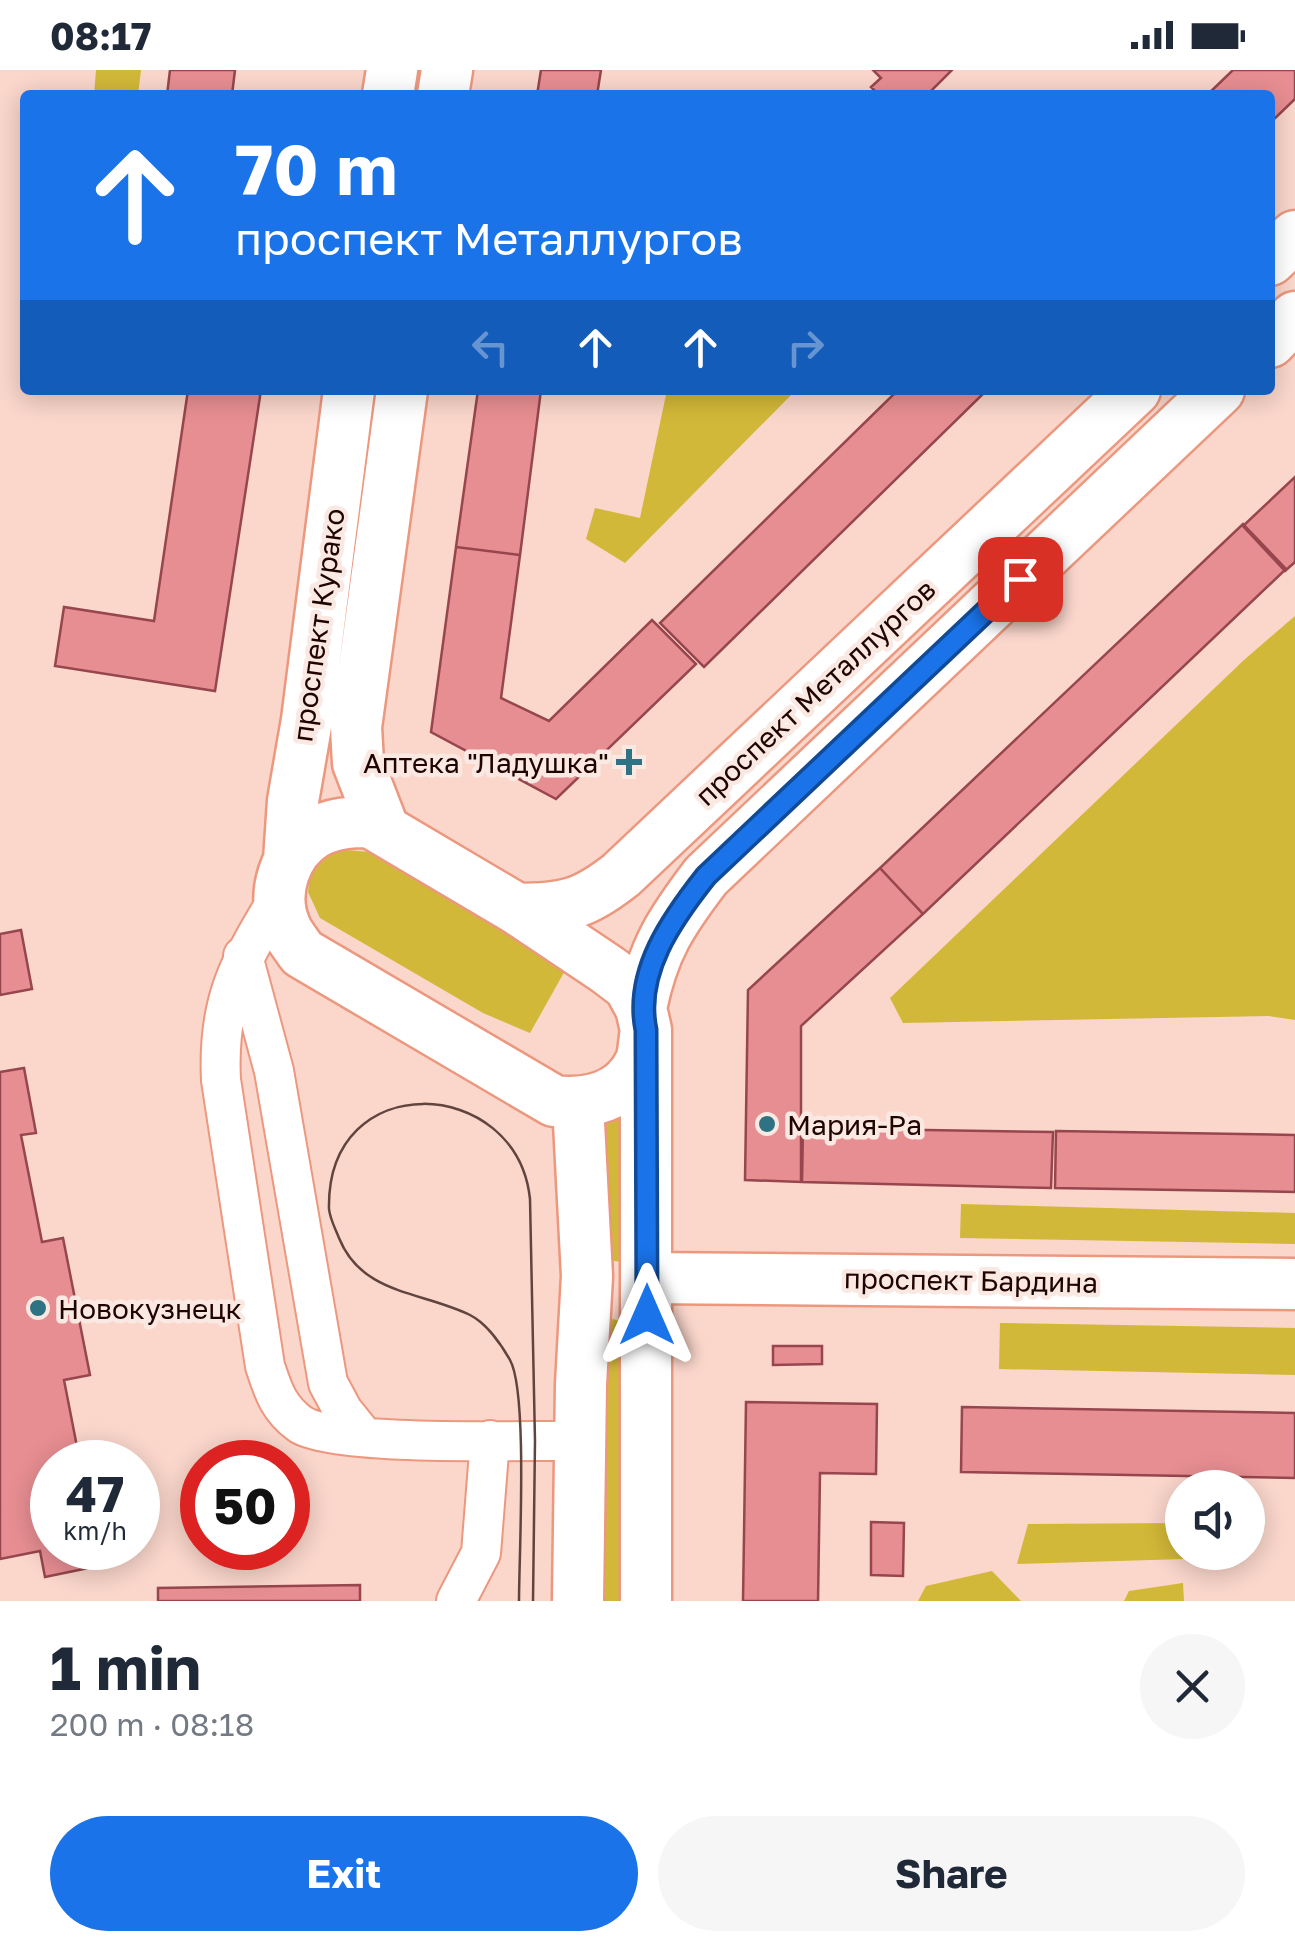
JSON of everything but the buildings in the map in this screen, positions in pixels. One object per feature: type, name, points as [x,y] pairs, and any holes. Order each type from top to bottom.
[{"type":"main road","points":[[1275,255],[1295,236]]},
{"type":"main road","points":[[1275,337],[1295,317]]},
{"type":"main road","name":"проспект Курако","points":[[284,878],[348,395]]},
{"type":"main road","name":"проспект Курако","points":[[384,830],[358,763],[356,727],[401,395]]},
{"type":"main road","name":"проспект Металлургов","points":[[517,910],[559,909],[592,898],[621,876],[1130,395]]},
{"type":"main road","name":"проспект Металлургов","points":[[644,1019],[646,982],[669,923],[706,876],[1215,395]]},
{"type":"main road","points":[[644,1019],[640,1062],[621,1086],[598,1100],[578,1104],[554,1100],[302,953],[284,925],[284,878],[314,833],[344,822],[370,822],[517,910],[629,986],[644,1019],[648,1278],[646,1601]]},
{"type":"main road","points":[[578,1104],[587,1276],[578,1601]]},
{"type":"main road","name":"проспект Бардина","points":[[587,1276],[604,1290],[622,1296],[648,1278],[1295,1284]]},
{"type":"lane","points":[[284,878],[244,956],[228,996],[219,1036],[220,1080],[265,1366],[279,1406],[304,1426],[364,1436],[580,1441]]},
{"type":"lane","points":[[244,956],[274,1071],[328,1382],[343,1411],[364,1436]]},
{"type":"lane","points":[[456,1601],[482,1553],[490,1440]]},
{"type":"shaded area","points":[[96,70],[141,70],[139,90],[94,90]]},
{"type":"shaded area","points":[[666,395],[791,395],[625,563],[586,539],[595,508],[640,518]]},
{"type":"shaded area","points":[[1295,616],[1295,1020],[1269,1016],[903,1023],[890,998]]},
{"type":"shaded area","points":[[347,850],[381,853],[571,960],[530,1033],[483,1013],[320,918],[308,892],[311,870],[331,854]]},
{"type":"shaded area","points":[[627,1106],[628,1255],[621,1262],[607,1260],[603,1115]]},
{"type":"shaded area","points":[[961,1204],[1295,1213],[1295,1244],[960,1238]]},
{"type":"shaded area","points":[[613,1319],[622,1322],[621,1601],[595,1601],[603,1323]]},
{"type":"shaded area","points":[[1000,1323],[1295,1328],[1295,1375],[999,1369]]},
{"type":"shaded area","points":[[1165,1523],[1165,1560],[1017,1564],[1028,1524]]},
{"type":"shaded area","points":[[992,1571],[1021,1601],[918,1601],[926,1586]]},
{"type":"shaded area","points":[[1183,1583],[1184,1601],[1124,1601],[1129,1591]]},
{"type":"tram line","points":[[519,1601],[521,1438],[516,1378],[510,1360],[493,1334],[476,1319],[395,1289],[362,1271],[349,1257],[330,1216],[336,1162],[357,1130],[388,1110],[424,1104],[460,1110],[493,1128],[518,1158],[530,1199],[535,1441],[533,1601]]},
{"type":"place","name":"Аптека \"Ладушка\"","points":[[629,762]]},
{"type":"place","name":"Мария-Ра","points":[[767,1124]]},
{"type":"place","name":"Новокузнецк","points":[[38,1308]]},
{"type":"route","points":[[647,1315],[646,1030],[642,1008],[646,982],[669,923],[706,876],[1020,579]]}]
